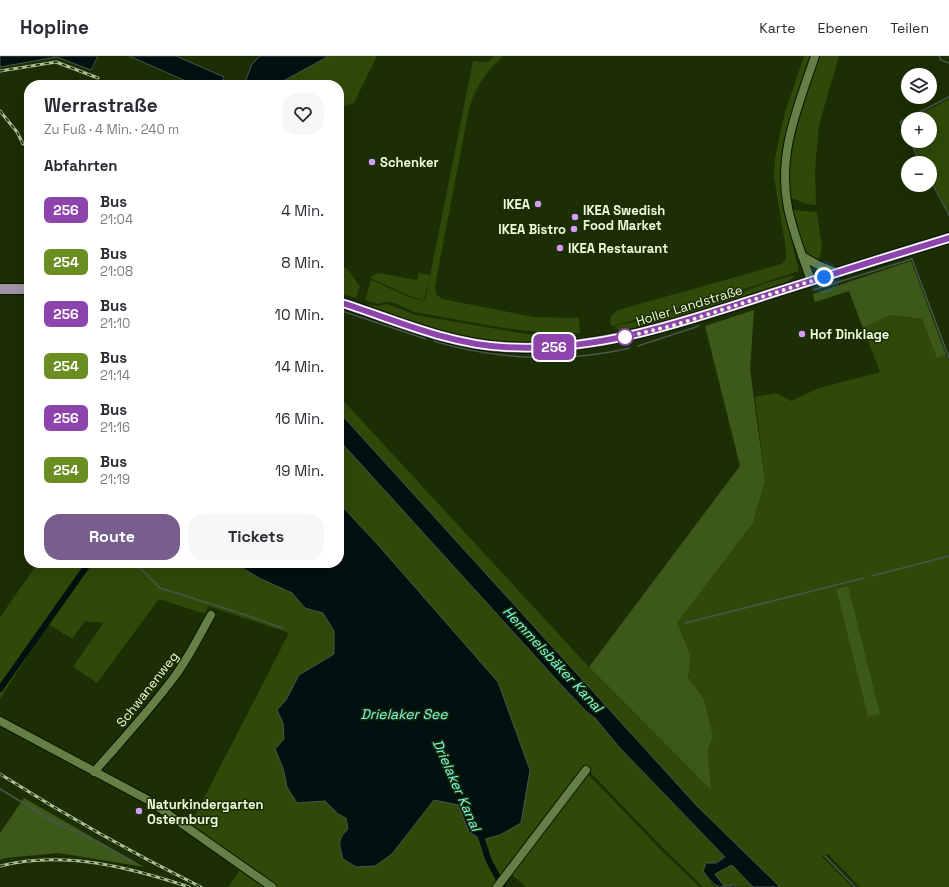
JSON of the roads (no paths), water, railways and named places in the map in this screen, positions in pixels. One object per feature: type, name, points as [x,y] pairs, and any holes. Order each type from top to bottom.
[{"type":"main road","name":"Holler Landstraße","points":[[344,304],[420,330],[460,340],[504,347],[542,348],[583,345],[675,325],[949,238]]},
{"type":"main road","points":[[0,289],[24,289]]},
{"type":"street","points":[[811,281],[788,208],[784,178],[789,135],[814,56]]},
{"type":"street","points":[[802,256],[820,266],[838,273]]},
{"type":"street","name":"Schwanenweg","points":[[94,772],[143,716],[175,676],[193,649],[211,615]]},
{"type":"street","points":[[0,721],[148,800],[272,887]]},
{"type":"street","points":[[500,884],[586,770]]},
{"type":"water","points":[[0,56],[98,56],[91,70],[57,57],[0,67]]},
{"type":"water","points":[[129,56],[176,56],[224,77],[223,80],[184,80]]},
{"type":"water","points":[[260,56],[329,56],[285,80],[246,80],[252,64]]},
{"type":"water","name":"Hemmelsbäker Kanal","points":[[344,418],[697,806],[780,887],[753,887],[732,865],[715,874],[724,886],[735,885],[736,887],[724,887],[713,883],[703,871],[706,863],[716,863],[725,857],[620,748],[595,718],[588,713],[344,446]]},
{"type":"water","name":"Drielaker See","points":[[344,508],[379,546],[498,682],[530,770],[521,823],[500,835],[482,840],[469,832],[458,805],[434,800],[392,854],[375,866],[356,867],[343,859],[340,842],[342,836],[348,829],[346,818],[338,814],[325,801],[297,803],[287,787],[283,768],[275,749],[284,739],[283,723],[277,710],[286,700],[299,675],[334,654],[334,631],[323,613],[305,608],[292,593],[259,578],[242,568],[344,568]]},
{"type":"waterway","points":[[939,56],[941,60],[949,63]]},
{"type":"waterway","points":[[920,112],[949,97]]},
{"type":"waterway","points":[[914,148],[918,156]]},
{"type":"waterway","points":[[937,192],[949,215]]},
{"type":"waterway","points":[[813,290],[912,259],[949,358]]},
{"type":"waterway","points":[[344,312],[426,339]]},
{"type":"waterway","points":[[638,346],[699,326]]},
{"type":"waterway","points":[[434,341],[482,352],[507,356],[532,357],[582,356],[630,348]]},
{"type":"waterway","points":[[872,576],[949,556]]},
{"type":"waterway","points":[[0,689],[85,568]]},
{"type":"waterway","points":[[140,568],[160,588],[282,628]]},
{"type":"waterway","points":[[685,623],[864,578]]},
{"type":"waterway","points":[[0,789],[63,827],[74,830],[134,862]]},
{"type":"waterway","name":"Drielaker Kanal","points":[[480,834],[489,861],[503,887]]},
{"type":"waterway","points":[[825,856],[855,887]]},
{"type":"railway","points":[[0,71],[56,62],[98,78]]},
{"type":"railway","points":[[0,111],[17,132],[23,144]]},
{"type":"railway","points":[[0,774],[99,833],[201,887]]},
{"type":"railway","points":[[0,866],[24,861],[72,860],[119,867],[189,887]]},
{"type":"place","name":"Schenker","points":[[372,162]]},
{"type":"place","name":"IKEA","points":[[538,204]]},
{"type":"place","name":"IKEA Swedish Food Market","points":[[575,217]]},
{"type":"place","name":"IKEA Bistro","points":[[574,229]]},
{"type":"place","name":"IKEA Restaurant","points":[[560,248]]},
{"type":"place","name":"Hof Dinklage","points":[[802,334]]},
{"type":"place","name":"Naturkindergarten Osternburg","points":[[139,811]]}]
